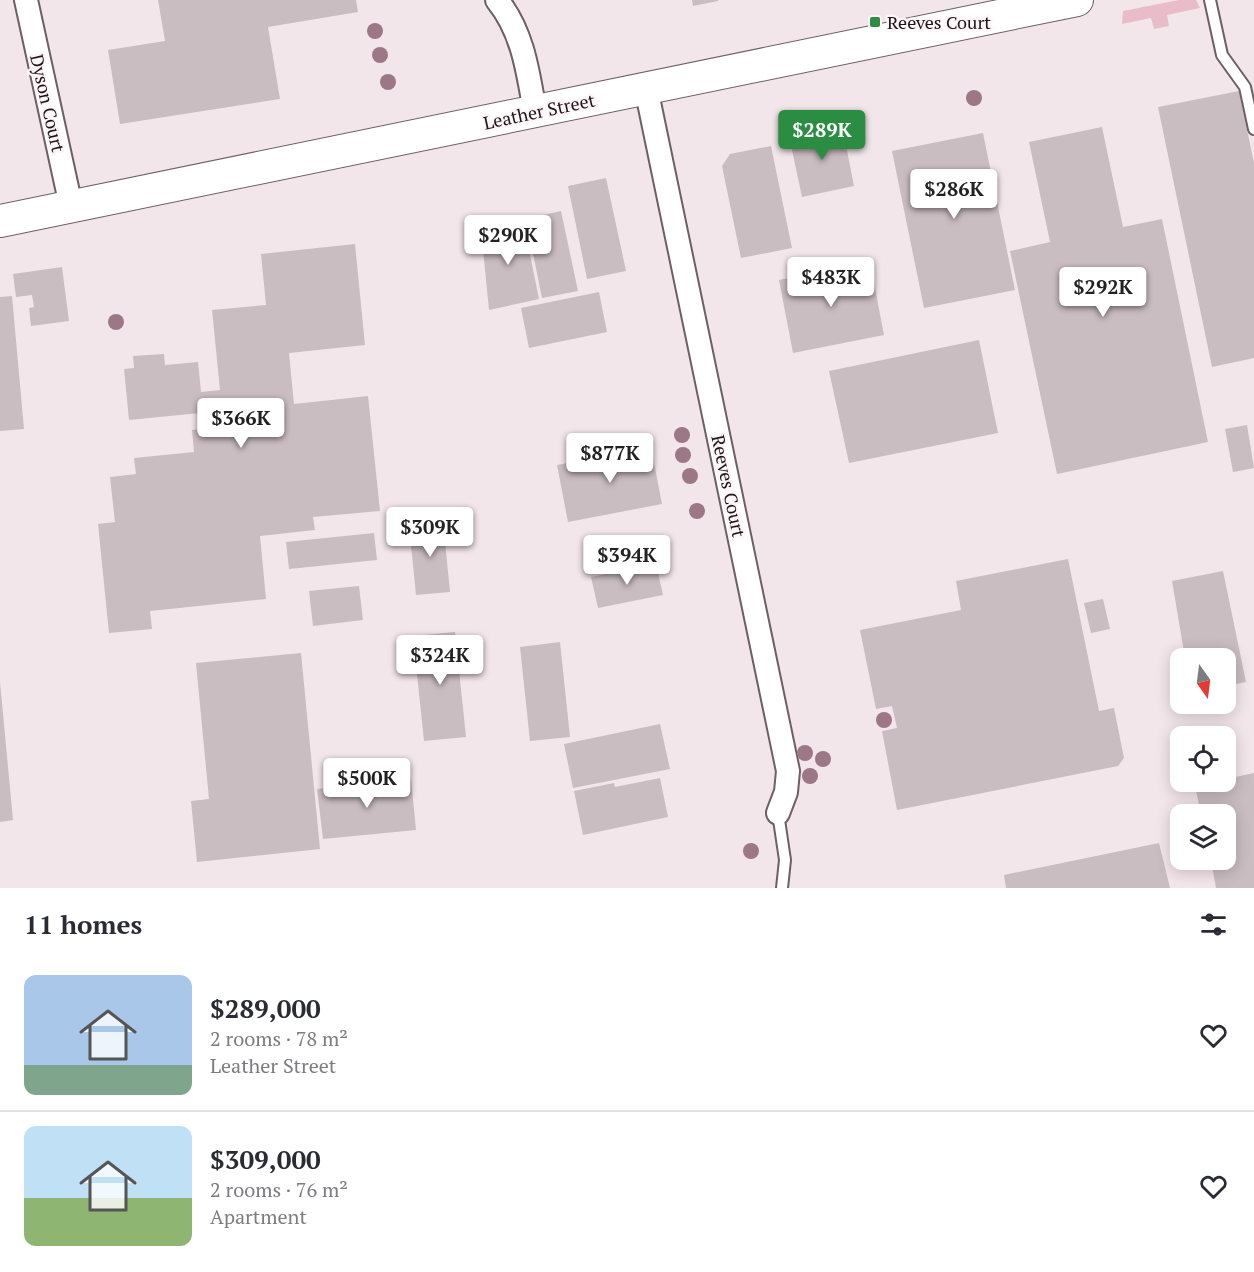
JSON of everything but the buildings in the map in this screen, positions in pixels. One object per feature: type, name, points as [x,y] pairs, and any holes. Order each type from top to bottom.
[{"type":"street","name":"Dyson Court","points":[[26,0],[71,206]]},
{"type":"street","points":[[497,0],[508,14],[524,50],[536,112]]},
{"type":"street","name":"Leather Street","points":[[0,221],[1077,0]]},
{"type":"street","name":"Reeves Court","points":[[646,88],[788,771],[786,792],[778,813]]},
{"type":"lane","points":[[1210,0],[1222,55],[1245,87],[1254,129]]},
{"type":"lane","points":[[778,813],[785,860],[782,888]]},
{"type":"shaded area","points":[[1179,0],[1196,0],[1200,8],[1167,15],[1169,26],[1154,29],[1151,18],[1122,24],[1123,11]]},
{"type":"place","name":"Reeves Court","points":[[875,22]]}]
